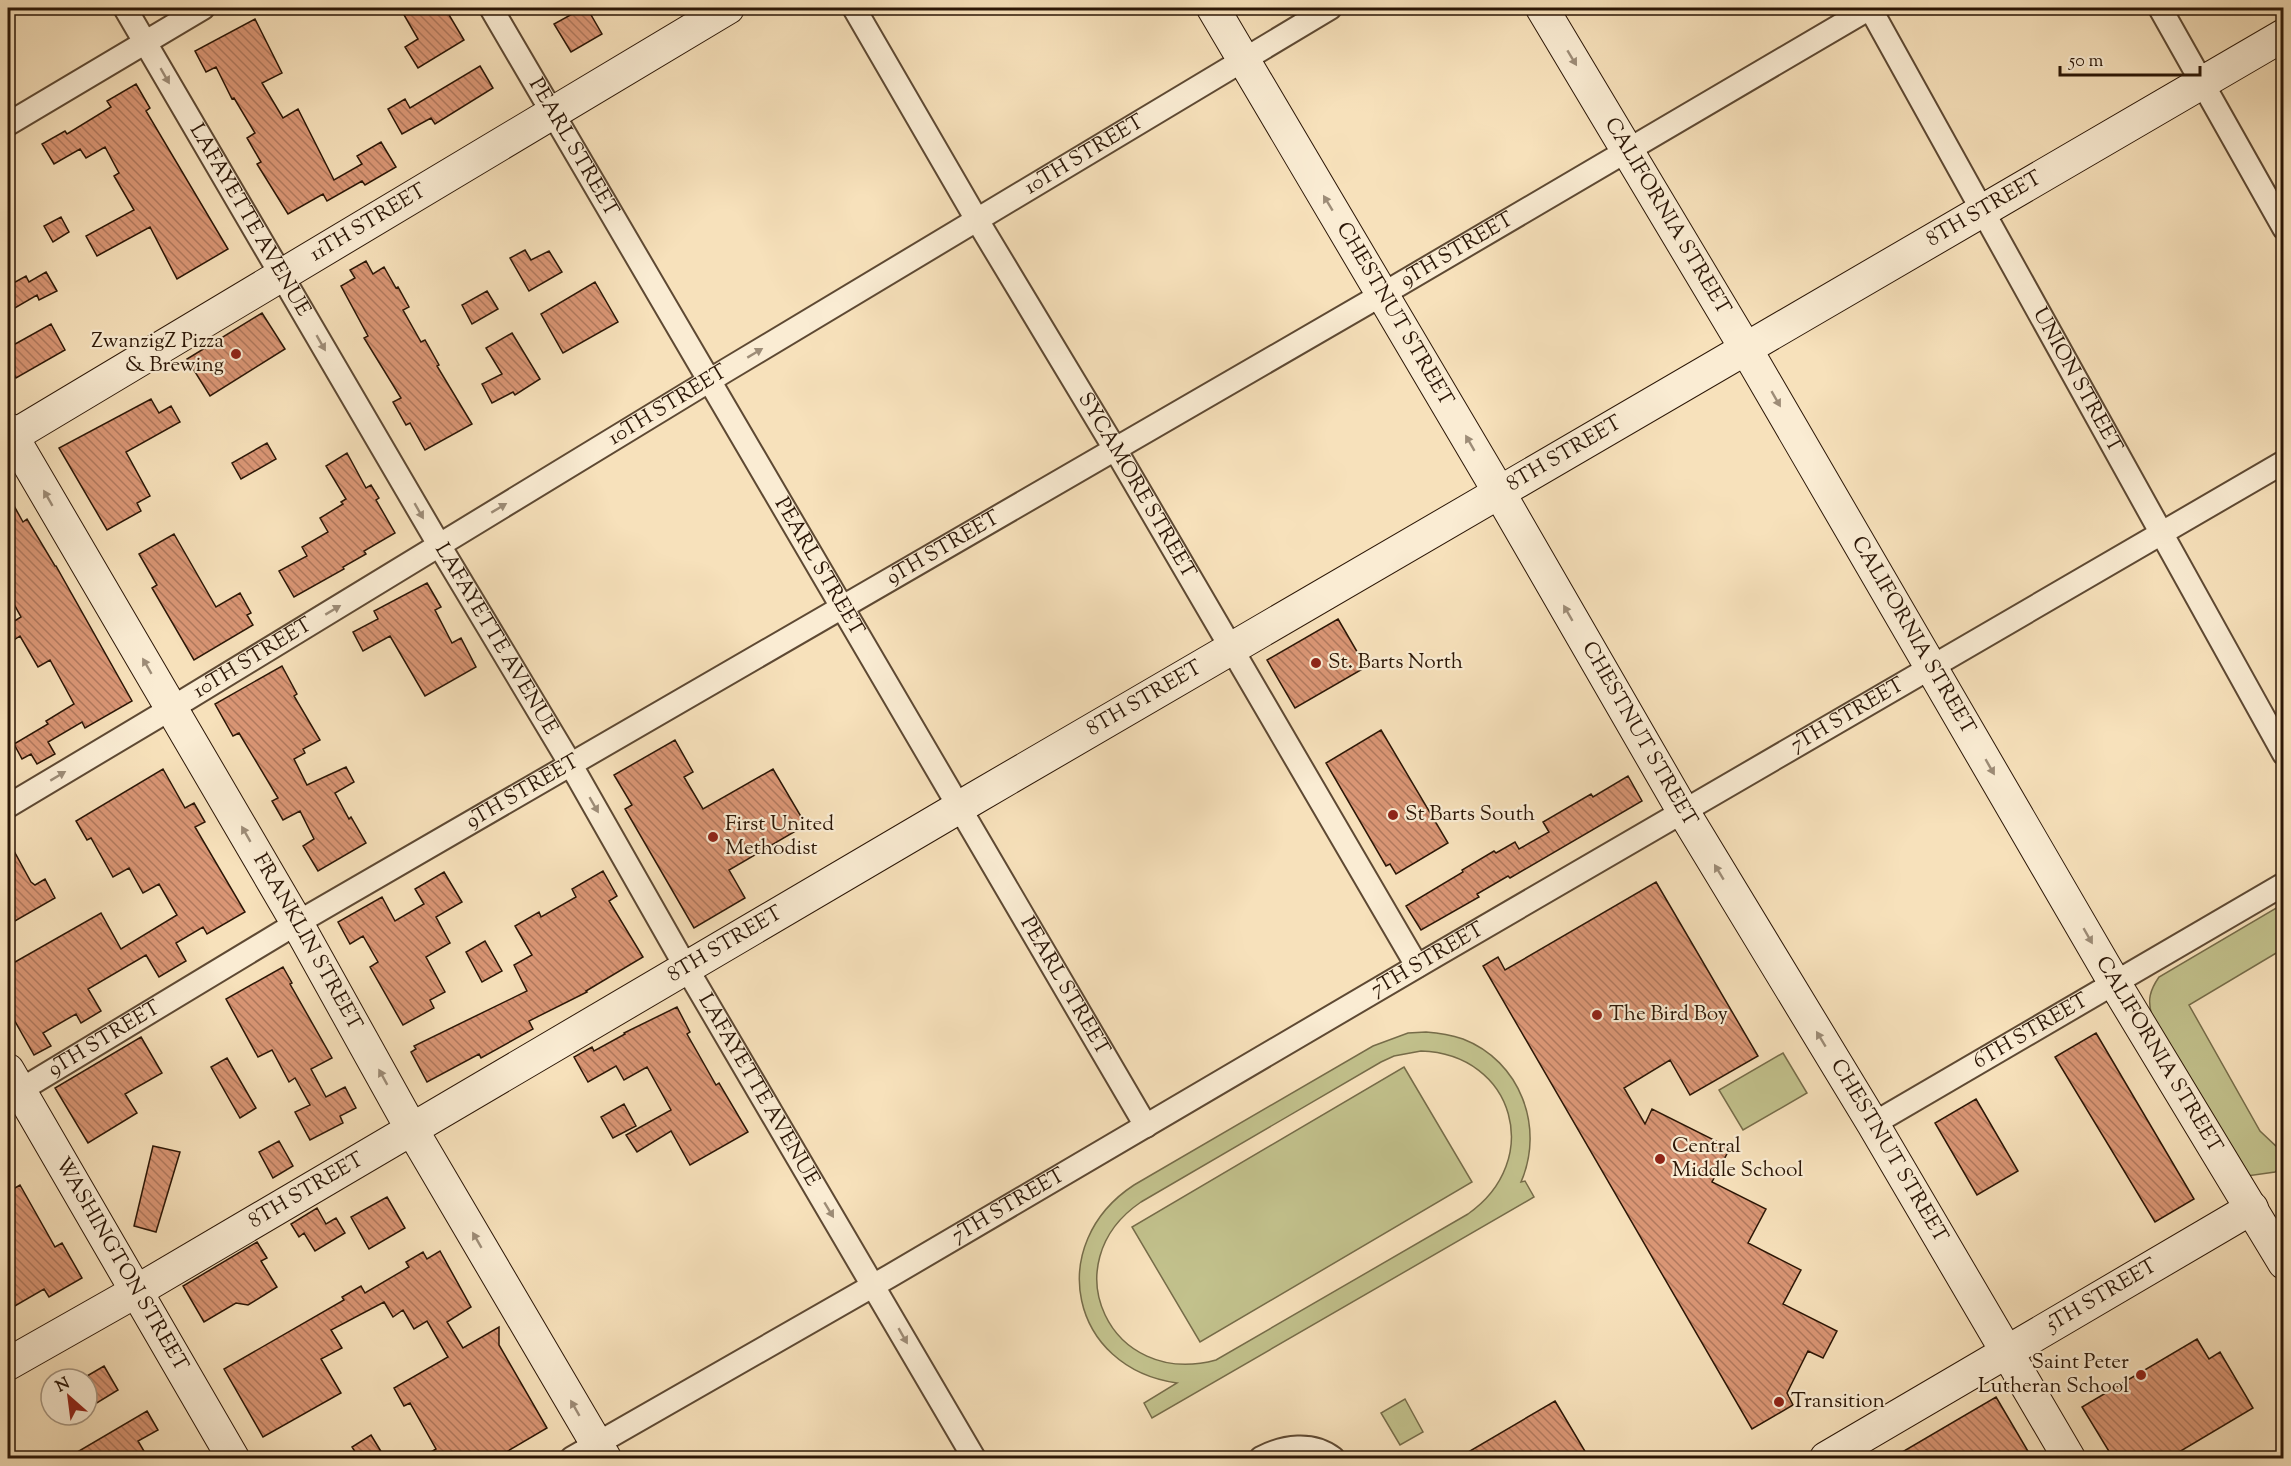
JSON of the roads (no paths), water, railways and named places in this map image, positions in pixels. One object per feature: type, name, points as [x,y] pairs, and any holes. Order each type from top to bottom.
[{"type":"street","name":"LAFAYETTE AVENUE","points":[[125,8],[439,545],[571,765],[687,969],[974,1458]]},
{"type":"street","points":[[8,124],[203,8]]},
{"type":"street","name":"PEARL STREET","points":[[491,8],[1146,1126]]},
{"type":"street","name":"11TH STREET","points":[[9,434],[728,8]]},
{"type":"street","name":"SYCAMORE STREET","points":[[855,8],[977,220],[1115,449],[1417,966]]},
{"type":"street","name":"CHESTNUT STREET","points":[[1213,8],[1383,294],[1683,811],[1873,1124],[2069,1458]]},
{"type":"street","name":"10TH STREET","points":[[8,806],[708,381],[1330,8]]},
{"type":"street","name":"CALIFORNIA STREET","points":[[1542,8],[1933,667],[2114,982],[2283,1263]]},
{"type":"street","name":"9TH STREET","points":[[13,1080],[297,924],[1383,294],[1870,8]]},
{"type":"street","name":"UNION STREET","points":[[1870,8],[2283,754]]},
{"type":"street","points":[[2160,8],[2283,228]]},
{"type":"street","name":"8TH STREET","points":[[8,1364],[135,1292],[411,1128],[687,969],[2283,35]]},
{"type":"street","name":"FRANKLIN STREET","points":[[9,434],[297,924],[591,1454]]},
{"type":"street","name":"7TH STREET","points":[[591,1454],[1417,966],[2283,462]]},
{"type":"street","name":"6TH STREET","points":[[1873,1124],[2283,884]]},
{"type":"street","name":"WASHINGTON STREET","points":[[13,1080],[233,1458]]},
{"type":"street","name":"5TH STREET","points":[[1826,1458],[2252,1208]]},
{"type":"street","points":[[1261,1458],[1298,1447],[1328,1455]]},
{"type":"place","name":"ZwanzigZ Pizza & Brewing","points":[[236,354]]},
{"type":"place","name":"St. Barts North","points":[[1316,663]]},
{"type":"place","name":"St Barts South","points":[[1393,815]]},
{"type":"place","name":"First United Methodist","points":[[713,837]]},
{"type":"place","name":"The Bird Boy","points":[[1597,1015]]},
{"type":"place","name":"Central Middle School","points":[[1660,1159]]},
{"type":"place","name":"Saint Peter Lutheran School","points":[[2141,1375]]},
{"type":"place","name":"Transition","points":[[1779,1402]]}]
